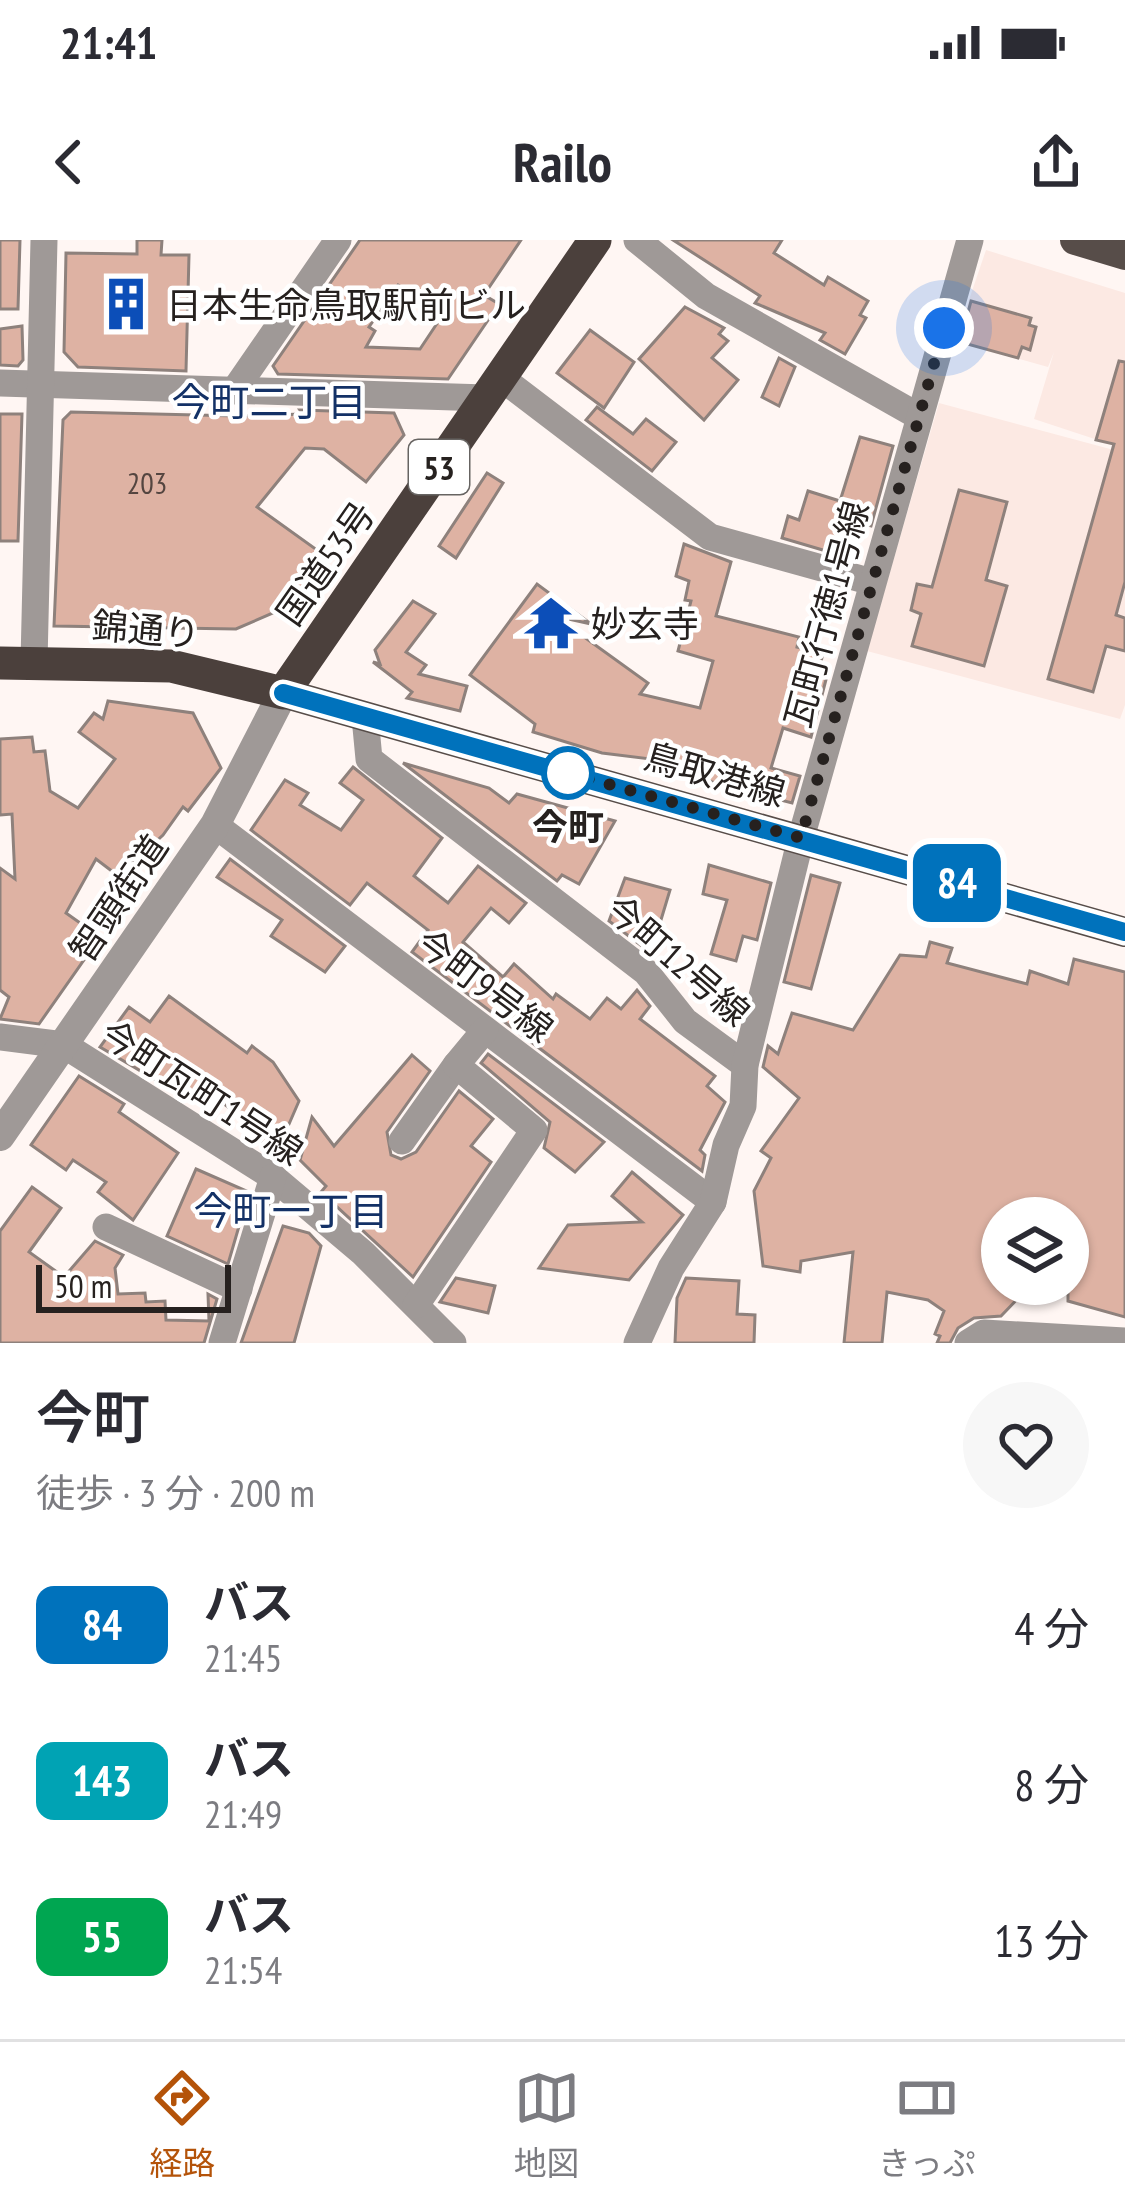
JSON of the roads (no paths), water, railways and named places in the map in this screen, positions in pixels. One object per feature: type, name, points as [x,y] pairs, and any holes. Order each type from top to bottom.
[{"type":"highway","name":"国道53号","points":[[283,693],[596,240]]},
{"type":"highway","name":"錦通り","points":[[0,663],[171,666],[283,693]]},
{"type":"main road","points":[[1075,240],[1125,255]]},
{"type":"main road","name":"鳥取港線","points":[[283,693],[1125,932]]},
{"type":"street","points":[[34,662],[44,240]]},
{"type":"street","points":[[234,391],[338,240]]},
{"type":"street","points":[[637,240],[706,296],[918,416]]},
{"type":"street","name":"瓦町行徳1号線","points":[[637,1343],[671,1268],[712,1202],[726,1145],[742,1106],[745,1065],[801,838],[970,240]]},
{"type":"street","points":[[0,383],[234,391],[493,388],[710,537],[872,582]]},
{"type":"street","name":"智頭街道","points":[[0,1136],[215,825],[283,693]]},
{"type":"street","name":"今町12号線","points":[[364,717],[370,759],[646,972],[685,1021],[745,1065]]},
{"type":"street","name":"今町9号線","points":[[215,825],[712,1202]]},
{"type":"street","points":[[402,1141],[485,1030]]},
{"type":"street","name":"今町瓦町1号線","points":[[0,1037],[64,1045],[273,1177],[453,1343]]},
{"type":"street","points":[[416,1305],[534,1130],[456,1065]]},
{"type":"street","points":[[222,1343],[273,1177]]},
{"type":"street","points":[[106,1228],[239,1289]]},
{"type":"street","points":[[968,1343],[984,1334],[1125,1341]]},
{"type":"place","name":"日本生命鳥取駅前ビル","points":[[126,304]]},
{"type":"place","name":"妙玄寺","points":[[551,623]]},
{"type":"place","name":"今町","points":[[568,773]]},
{"type":"district","name":"今町二丁目","points":[[269,401]]},
{"type":"district","name":"今町一丁目","points":[[291,1210]]}]
